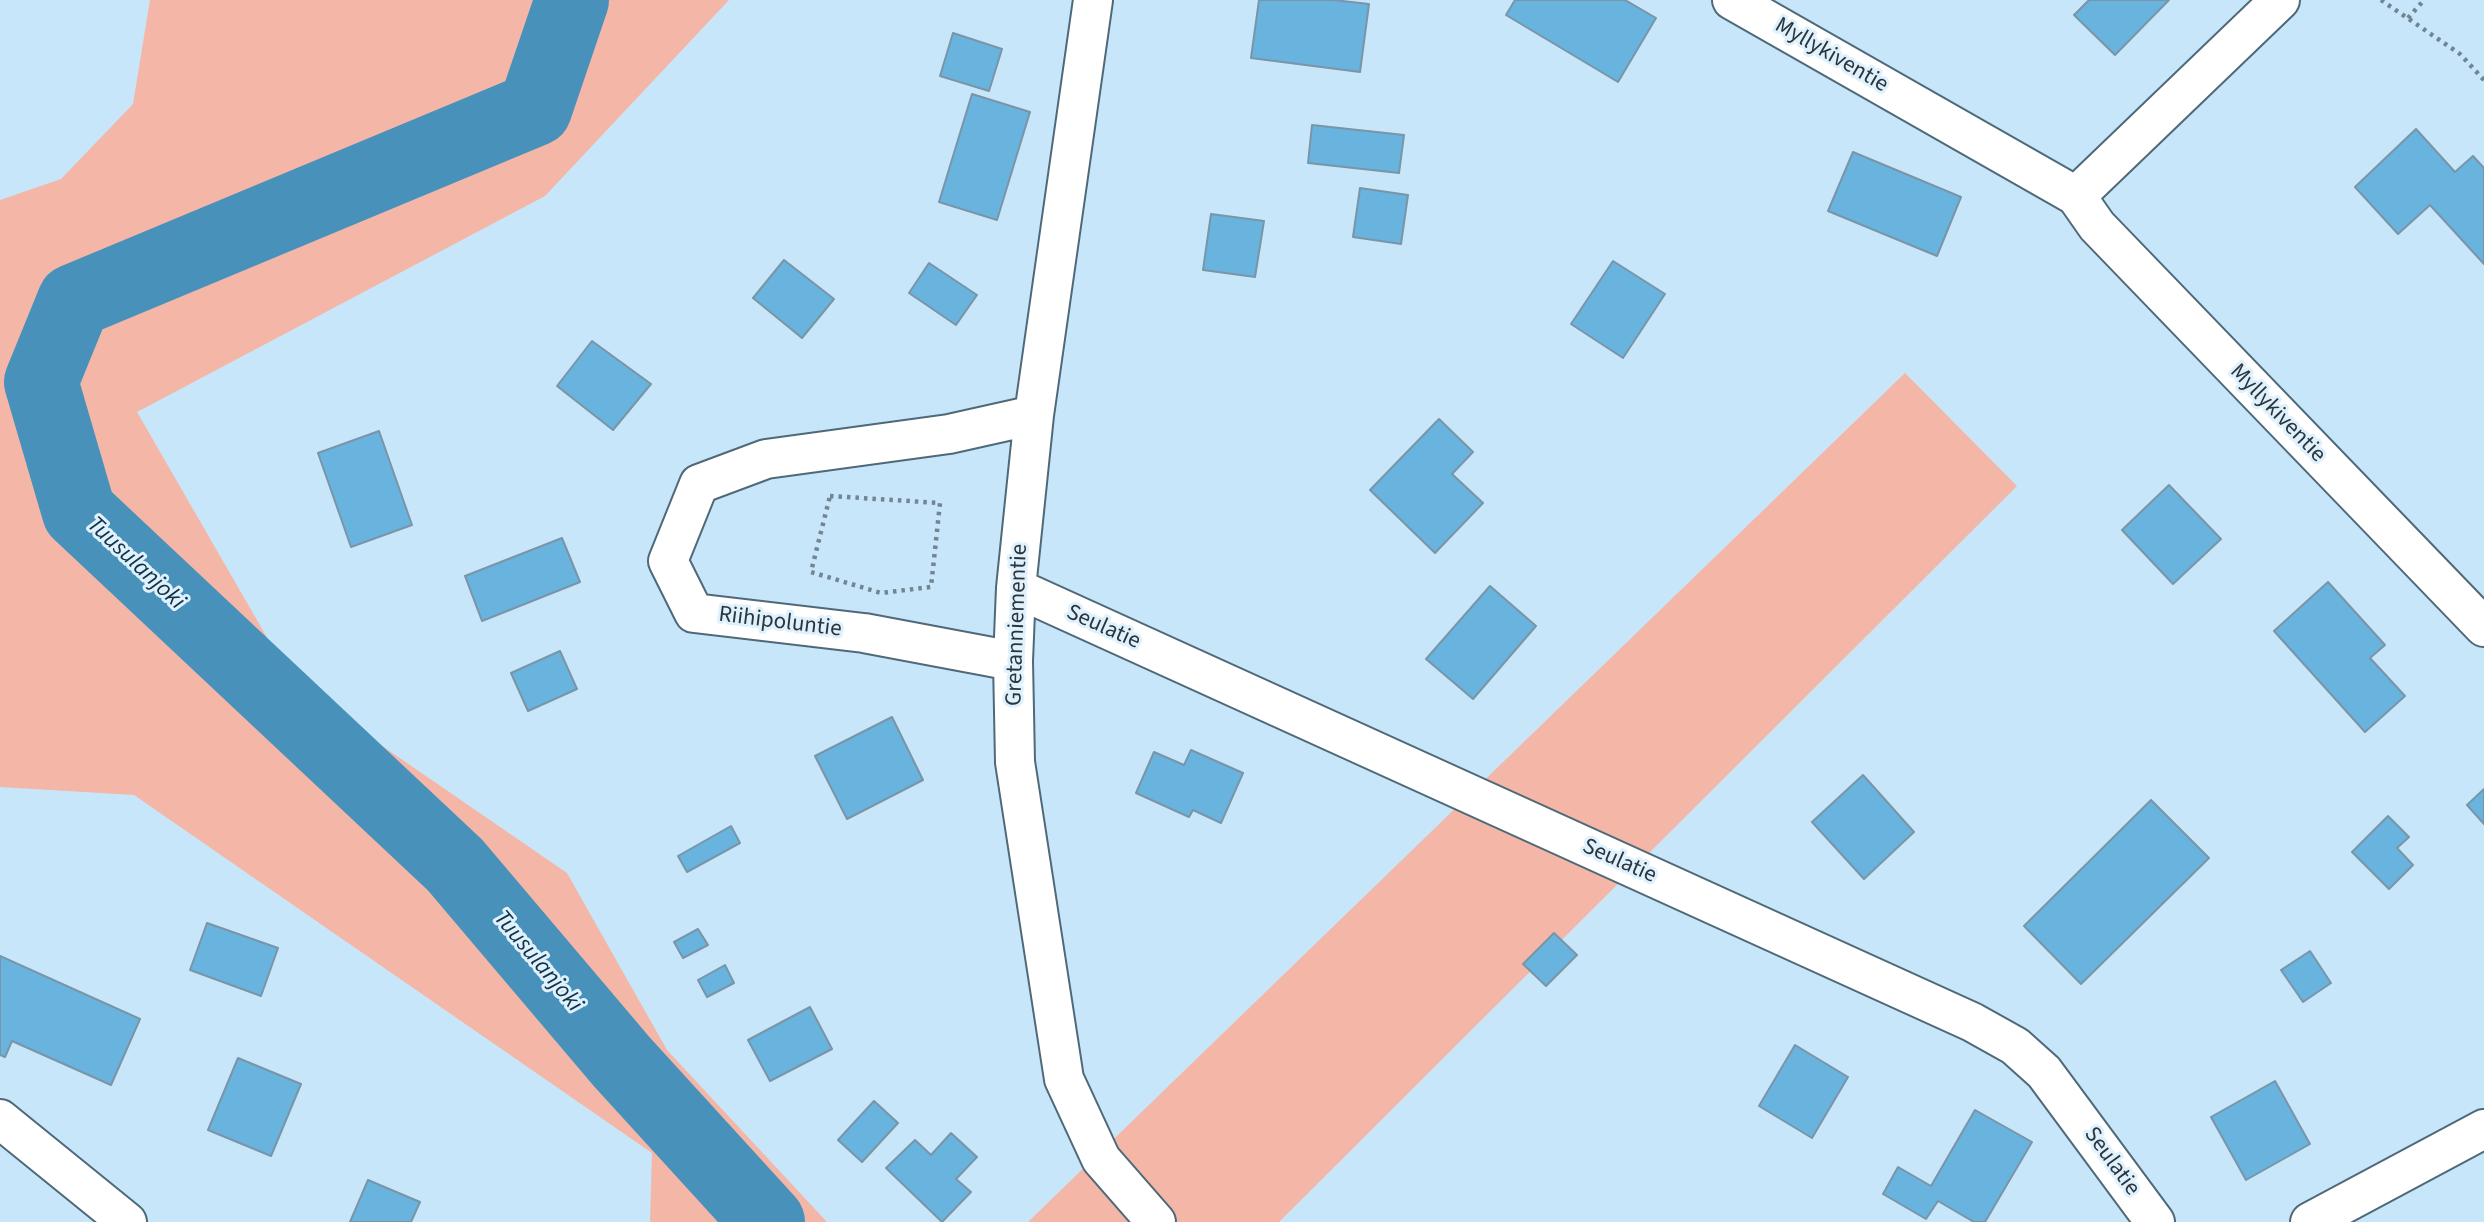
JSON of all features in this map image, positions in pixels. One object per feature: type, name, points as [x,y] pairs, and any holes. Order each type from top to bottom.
[{"type":"street","name":"Gretanniementie","points":[[1093,0],[1034,415],[1016,588],[1013,661],[1015,762],[1065,1079],[1101,1158],[1156,1222]]},
{"type":"street","name":"Myllykiventie","points":[[1732,0],[2076,196],[2097,226],[2484,628]]},
{"type":"street","points":[[2076,196],[2280,0]]},
{"type":"street","name":"Riihipoluntie","points":[[1013,661],[864,633],[694,613],[668,561],[698,484],[766,459],[949,434],[1034,415]]},
{"type":"street","name":"Seulatie","points":[[1016,588],[1972,1022],[2015,1046],[2045,1072],[2155,1222]]},
{"type":"street","points":[[0,1119],[127,1222]]},
{"type":"street","points":[[2310,1222],[2484,1129]]},
{"type":"path","points":[[2381,0],[2460,54],[2484,80]]},
{"type":"path","points":[[2408,18],[2424,0]]},
{"type":"path","points":[[830,496],[940,503],[931,587],[881,593],[811,572],[830,496]]},
{"type":"shaded area","points":[[150,0],[729,0],[545,196],[137,412],[295,686],[567,873],[667,1050],[827,1222],[650,1222],[652,1153],[134,795],[0,787],[0,200],[61,179],[133,104]]},
{"type":"shaded area","points":[[1905,373],[2017,486],[1279,1222],[1028,1222]]},
{"type":"building","points":[[1259,0],[1334,0],[1369,4],[1360,72],[1251,58]]},
{"type":"building","points":[[1515,0],[1625,0],[1656,18],[1618,82],[1506,15]]},
{"type":"building","points":[[2089,0],[2169,0],[2115,55],[2074,15]]},
{"type":"building","points":[[953,33],[1002,49],[989,91],[940,76]]},
{"type":"building","points":[[972,94],[1030,112],[997,220],[939,202]]},
{"type":"building","points":[[1312,125],[1404,135],[1399,173],[1308,163]]},
{"type":"building","points":[[2416,129],[2455,172],[2473,156],[2484,168],[2484,264],[2430,205],[2398,234],[2355,187]]},
{"type":"building","points":[[1853,152],[1961,197],[1937,256],[1828,211]]},
{"type":"building","points":[[1360,188],[1408,195],[1401,244],[1353,237]]},
{"type":"building","points":[[1211,214],[1264,221],[1255,277],[1203,270]]},
{"type":"building","points":[[784,260],[834,299],[802,338],[753,298]]},
{"type":"building","points":[[1613,261],[1665,294],[1623,358],[1571,324]]},
{"type":"building","points":[[929,263],[977,295],[956,325],[909,293]]},
{"type":"building","points":[[592,341],[651,384],[613,430],[557,386]]},
{"type":"building","points":[[1439,419],[1473,452],[1452,474],[1483,503],[1435,553],[1370,490]]},
{"type":"building","points":[[379,431],[412,525],[351,547],[318,453]]},
{"type":"building","points":[[2169,485],[2221,539],[2173,584],[2122,530]]},
{"type":"building","points":[[562,538],[580,582],[482,621],[465,576]]},
{"type":"building","points":[[2328,582],[2385,645],[2370,658],[2405,696],[2365,732],[2274,631]]},
{"type":"building","points":[[1490,586],[1536,626],[1473,699],[1426,659]]},
{"type":"building","points":[[560,651],[577,689],[528,711],[511,673]]},
{"type":"building","points":[[892,717],[923,780],[847,819],[815,756]]},
{"type":"building","points":[[1191,750],[1243,773],[1221,823],[1193,810],[1189,817],[1136,793],[1154,752],[1184,765]]},
{"type":"building","points":[[1863,775],[1914,832],[1864,879],[1812,822]]},
{"type":"building","points":[[2484,789],[2484,824],[2467,805]]},
{"type":"building","points":[[2151,800],[2209,858],[2081,984],[2024,926]]},
{"type":"building","points":[[2388,816],[2409,837],[2397,848],[2413,865],[2389,889],[2352,852]]},
{"type":"building","points":[[731,826],[740,843],[687,872],[678,856]]},
{"type":"building","points":[[207,923],[278,948],[261,996],[190,970]]},
{"type":"building","points":[[698,929],[708,945],[683,958],[674,942]]},
{"type":"building","points":[[1554,933],[1577,955],[1546,986],[1523,964]]},
{"type":"building","points":[[2310,951],[2331,983],[2303,1002],[2281,970]]},
{"type":"building","points":[[0,956],[140,1019],[111,1085],[12,1041],[5,1057],[0,1055]]},
{"type":"building","points":[[725,965],[734,983],[707,997],[698,980]]},
{"type":"building","points":[[810,1007],[832,1049],[770,1081],[748,1040]]},
{"type":"building","points":[[1795,1045],[1848,1077],[1812,1138],[1759,1106]]},
{"type":"building","points":[[238,1058],[301,1084],[271,1156],[208,1130]]},
{"type":"building","points":[[2275,1081],[2310,1144],[2246,1180],[2211,1117]]},
{"type":"building","points":[[874,1101],[898,1123],[862,1162],[838,1140]]},
{"type":"building","points":[[1975,1110],[2032,1142],[1985,1222],[1974,1222],[1938,1201],[1926,1219],[1883,1194],[1898,1167],[1931,1186]]},
{"type":"building","points":[[951,1133],[977,1157],[956,1179],[971,1192],[942,1222],[886,1168],[915,1140],[931,1155]]},
{"type":"building","points":[[368,1180],[420,1202],[411,1222],[350,1222]]},
{"type":"waterway","name":"Tuusulanjoki","points":[[572,0],[535,109],[74,301],[41,382],[79,512],[455,865],[622,1062],[768,1222]]}]
